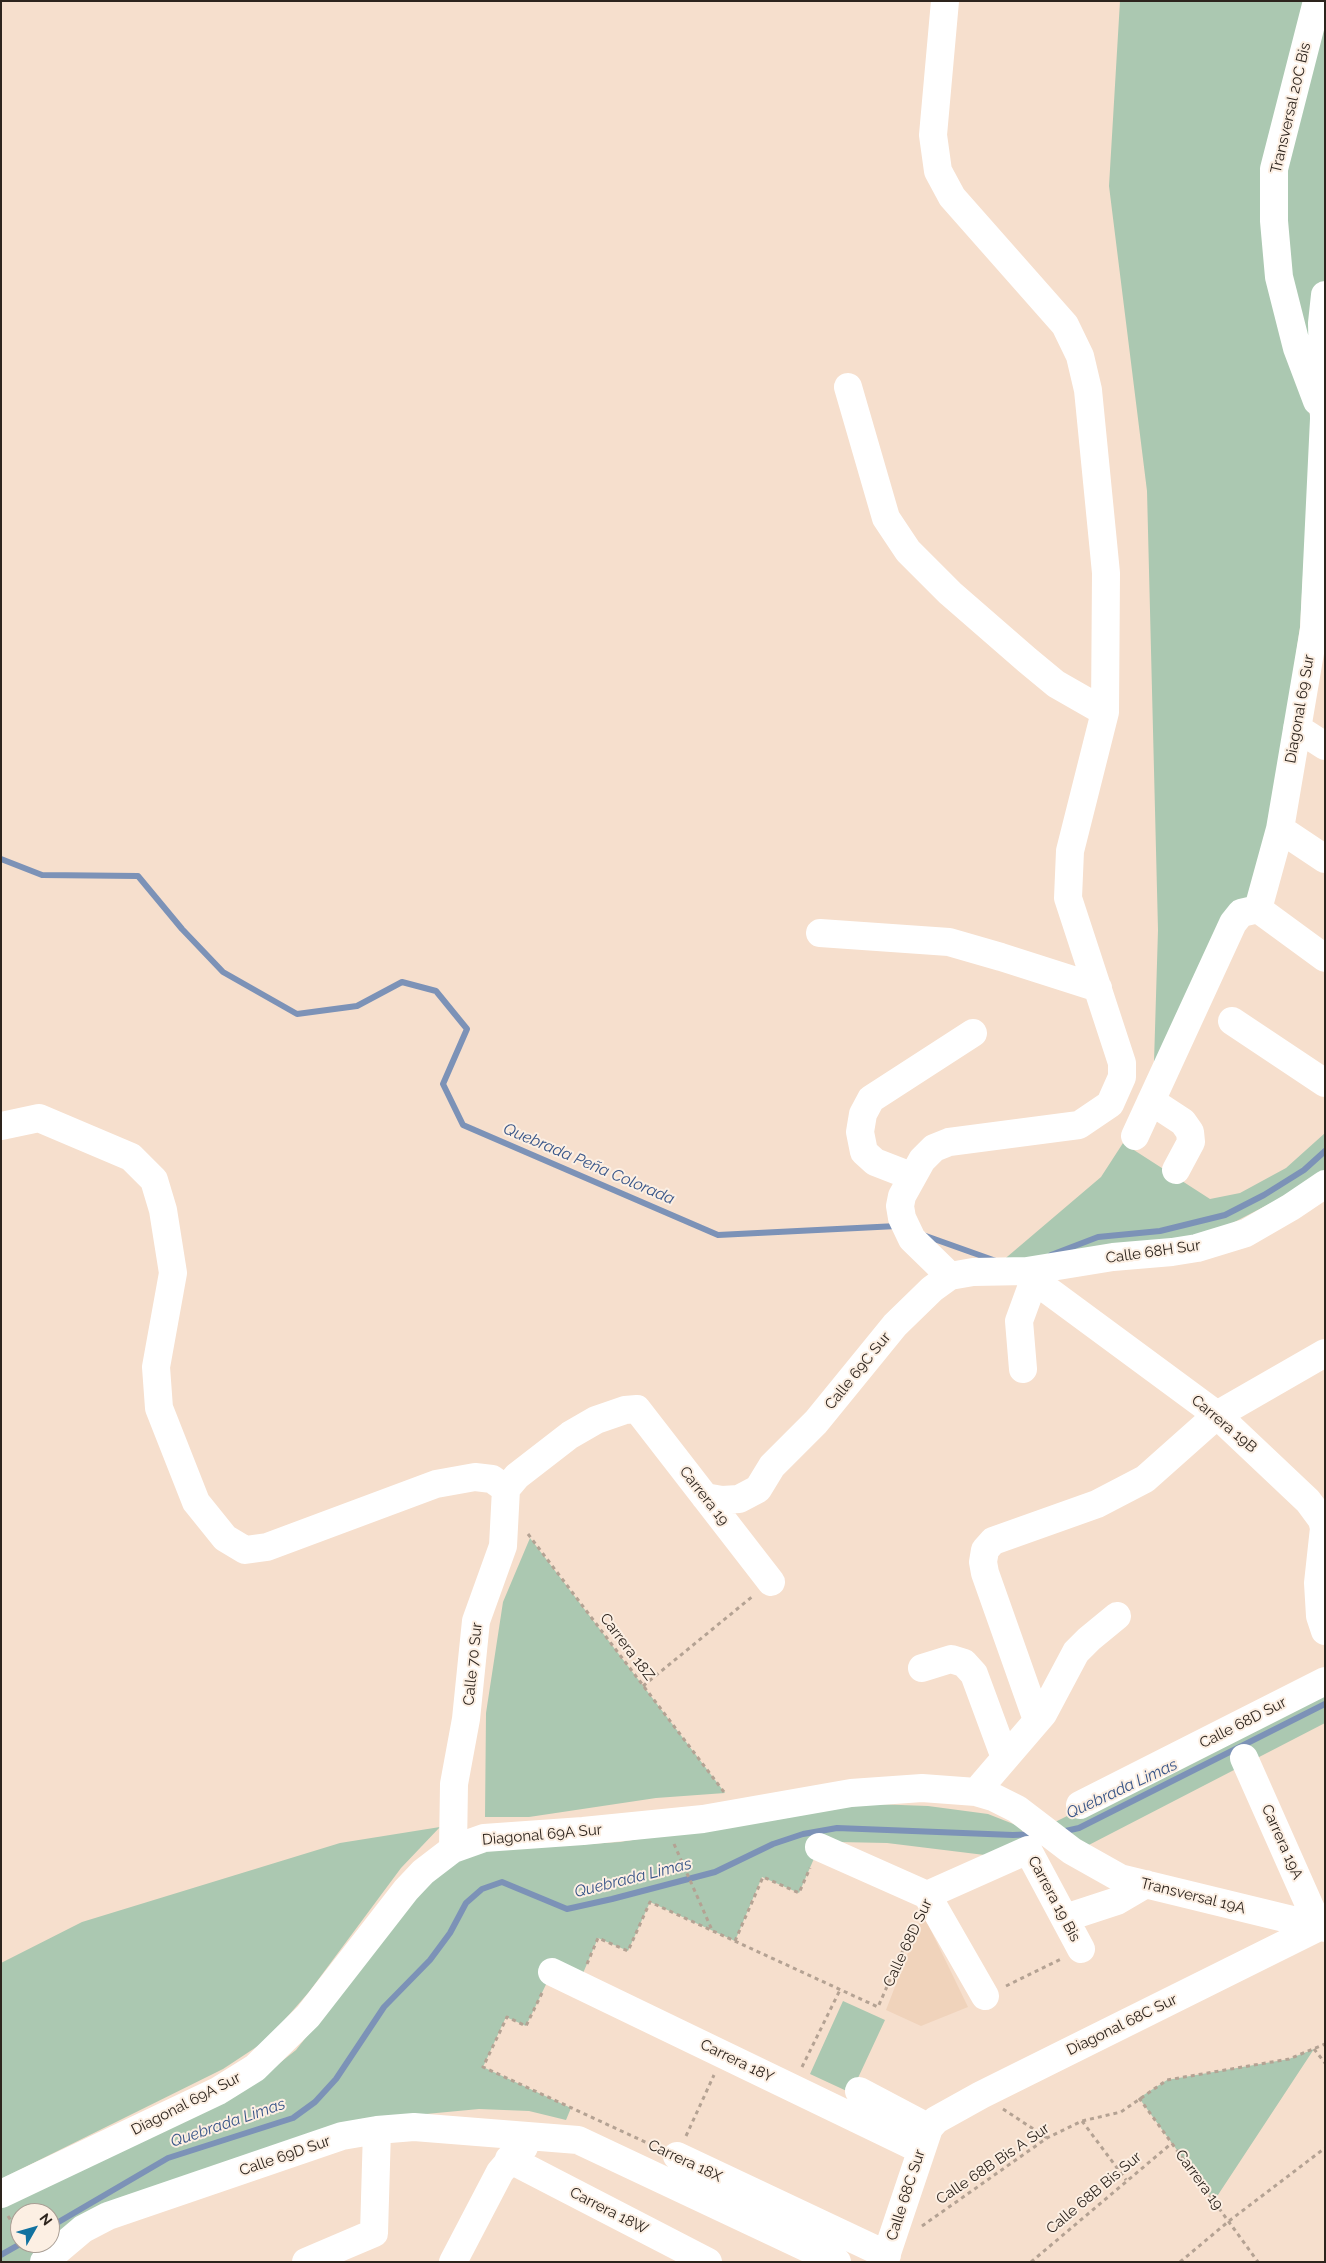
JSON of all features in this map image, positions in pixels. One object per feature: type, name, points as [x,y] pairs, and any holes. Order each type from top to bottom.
[{"type":"street","points":[[945,1],[933,135],[938,171],[952,197],[1065,325],[1080,356],[1088,390],[1106,573],[1105,712],[1070,851],[1068,898],[1122,1062],[1122,1077],[1110,1104],[1079,1126],[949,1142],[934,1148],[922,1160],[911,1176],[902,1196],[900,1206],[908,1228],[950,1276]]},
{"type":"street","name":"Transversal 20C Bis","points":[[1317,1],[1274,169],[1274,221],[1280,277],[1297,348],[1324,419]]},
{"type":"street","name":"Diagonal 69 Sur","points":[[1258,910],[1280,829],[1297,728],[1319,632],[1324,419],[1322,323],[1325,295]]},
{"type":"street","points":[[848,387],[886,518],[908,551],[950,594],[1056,684],[1105,712]]},
{"type":"street","points":[[1297,728],[1325,746]]},
{"type":"street","points":[[1280,829],[1325,858]]},
{"type":"street","points":[[1135,1136],[1233,923],[1240,913],[1258,910],[1325,958]]},
{"type":"street","points":[[820,933],[949,942],[1098,988]]},
{"type":"street","points":[[1232,1021],[1325,1083]]},
{"type":"street","points":[[911,1176],[875,1162],[864,1152],[860,1132],[864,1114],[871,1099],[973,1033]]},
{"type":"street","points":[[1151,1101],[1183,1122],[1190,1132],[1190,1142],[1176,1170]]},
{"type":"street","points":[[1,1126],[39,1118],[131,1157],[154,1180],[163,1210],[173,1273],[156,1367],[159,1408],[196,1502],[225,1538],[245,1550],[267,1547],[436,1484],[475,1477],[492,1479],[506,1489]]},
{"type":"street","name":"Calle 68H Sur","points":[[1031,1276],[1113,1257],[1172,1252],[1222,1241],[1246,1233],[1291,1207],[1325,1184]]},
{"type":"street","name":"Calle 69C Sur","points":[[705,1497],[722,1500],[739,1499],[758,1489],[772,1466],[816,1422],[895,1325],[932,1289],[950,1276],[973,1272],[1031,1276]]},
{"type":"street","points":[[1024,1369],[1019,1321],[1031,1276]]},
{"type":"street","name":"Carrera 19B","points":[[1031,1276],[1218,1415],[1284,1476],[1324,1519],[1318,1583],[1320,1616],[1325,1631]]},
{"type":"street","points":[[1038,1720],[985,1572],[983,1562],[985,1550],[993,1541],[1097,1504],[1145,1479],[1218,1415],[1325,1354]]},
{"type":"street","name":"Carrera 19","points":[[506,1489],[517,1476],[570,1435],[596,1420],[625,1410],[637,1410],[771,1582]]},
{"type":"street","name":"Calle 70 Sur","points":[[453,1849],[454,1784],[466,1719],[476,1621],[503,1546],[506,1489]]},
{"type":"street","points":[[976,1792],[1038,1720],[1076,1652],[1118,1616]]},
{"type":"street","points":[[922,1668],[951,1659],[964,1663],[974,1674],[1005,1758]]},
{"type":"street","name":"Calle 68D Sur","points":[[1080,1805],[1325,1681]]},
{"type":"street","name":"Carrera 19A","points":[[1244,1758],[1322,1927]]},
{"type":"street","name":"Diagonal 69A Sur","points":[[1,2194],[218,2091],[255,2068],[308,2016],[406,1890],[423,1872],[453,1849],[484,1838],[619,1828],[740,1813],[868,1791],[922,1788],[976,1792],[993,1797],[1017,1809],[1072,1851]]},
{"type":"street","points":[[819,1847],[927,1895],[985,1996]]},
{"type":"street","name":"Calle 68D Sur","points":[[927,1895],[1028,1850]]},
{"type":"street","name":"Carrera 19 Bis","points":[[1028,1850],[1081,1949]]},
{"type":"street","name":"Transversal 19A","points":[[1072,1851],[1115,1876],[1322,1927]]},
{"type":"street","points":[[1065,1918],[1117,1901],[1146,1884]]},
{"type":"street","name":"Diagonal 68C Sur","points":[[925,2139],[936,2120],[981,2095],[1322,1927]]},
{"type":"street","name":"Carrera 18Y","points":[[552,1972],[792,2088],[925,2139]]},
{"type":"street","points":[[859,2091],[925,2139]]},
{"type":"street","name":"Calle 69D Sur","points":[[44,2262],[83,2229],[108,2216],[342,2136],[377,2130],[414,2127],[546,2138]]},
{"type":"street","points":[[306,2262],[374,2233],[377,2130]]},
{"type":"street","name":"Carrera 18X","points":[[546,2138],[561,2137],[586,2143],[837,2262]]},
{"type":"street","points":[[453,2262],[500,2172],[509,2159],[518,2151],[546,2138]]},
{"type":"street","name":"Calle 68C Sur","points":[[886,2258],[925,2139]]},
{"type":"street","name":"Carrera 18X","points":[[677,2156],[886,2258]]},
{"type":"street","name":"Carrera 18W","points":[[509,2159],[708,2262]]},
{"type":"path","name":"Carrera 18Z","points":[[526,1530],[740,1813]]},
{"type":"path","points":[[643,1686],[771,1582]]},
{"type":"path","points":[[735,1941],[762,1877],[799,1893],[819,1847]]},
{"type":"path","points":[[684,1866],[712,1931]]},
{"type":"path","name":"Calle 68D Sur","points":[[840,1990],[878,2007],[927,1895]]},
{"type":"path","points":[[578,1985],[598,1938],[628,1951],[650,1902],[840,1990],[792,2088]]},
{"type":"path","points":[[985,1996],[1081,1949]]},
{"type":"path","name":"Carrera 18X","points":[[552,1972],[526,2026],[506,2017],[483,2068],[677,2156]]},
{"type":"path","name":"Calle 68B Bis A Sur","points":[[920,2228],[1047,2138],[1082,2121],[1121,2112],[1167,2080],[1289,2059],[1325,2044]]},
{"type":"path","points":[[1314,2049],[1325,2063]]},
{"type":"path","points":[[677,2156],[723,2055]]},
{"type":"path","points":[[981,2095],[1047,2138]]},
{"type":"path","name":"Carrera 19","points":[[1139,2098],[1258,2262]]},
{"type":"path","points":[[1082,2121],[1126,2180]]},
{"type":"path","name":"Calle 68B Bis Sur","points":[[1031,2262],[1172,2143]]},
{"type":"path","points":[[1180,2262],[1229,2221],[1325,2148]]},
{"type":"shaded area","points":[[923,1914],[968,2007],[921,2026],[886,2010]]},
{"type":"green space","points":[[1120,1],[1306,1],[1288,69],[1282,344],[1312,420],[1300,627],[1271,828],[1246,903],[1153,1095],[1158,930],[1147,491],[1109,186]]},
{"type":"green space","points":[[1325,1],[1325,319],[1313,391],[1274,221]]},
{"type":"green space","points":[[1325,1133],[1325,1170],[1275,1201],[1221,1229],[1156,1246],[994,1268],[1101,1177],[1123,1143],[1210,1199],[1240,1193],[1286,1168]]},
{"type":"green space","points":[[530,1538],[725,1793],[656,1798],[529,1817],[485,1817],[486,1713],[503,1602]]},
{"type":"green space","points":[[1325,1688],[1325,1723],[1083,1848],[1051,1824]]},
{"type":"green space","points":[[873,1804],[928,1806],[988,1814],[1021,1827],[1028,1849],[1009,1858],[887,1843],[838,1842],[819,1847],[799,1893],[762,1877],[735,1941],[650,1902],[628,1951],[598,1938],[578,1985],[552,1972],[526,2026],[506,2017],[483,2067],[571,2108],[566,2120],[529,2111],[479,2109],[394,2117],[342,2128],[60,2251],[60,2203],[12,2203],[149,2138],[267,2073],[296,2050],[439,1869],[480,1851],[620,1842],[811,1811]]},
{"type":"green space","points":[[440,1827],[401,1868],[309,1992],[267,2040],[223,2069],[1,2179],[1,1963],[82,1922],[340,1843]]},
{"type":"green space","points":[[843,2001],[885,2020],[851,2093],[810,2074]]},
{"type":"green space","points":[[1314,2049],[1214,2201],[1139,2098],[1167,2080],[1289,2059]]},
{"type":"green space","points":[[10,2204],[10,2253],[55,2253],[34,2262],[1,2262],[1,2208]]},
{"type":"waterway","name":"Quebrada Peña Colorada","points":[[1,859],[42,875],[138,876],[182,929],[223,972],[297,1014],[357,1006],[402,982],[436,991],[467,1029],[443,1084],[463,1125],[718,1235],[897,1226]]},
{"type":"waterway","name":"Quebrada Peña Colorada","points":[[1051,1255],[1098,1237],[1160,1231],[1225,1215],[1264,1195],[1304,1170],[1325,1151]]},
{"type":"waterway","name":"Quebrada Peña Colorada","points":[[923,1235],[996,1261]]},
{"type":"waterway","name":"Quebrada Limas","points":[[1061,1832],[1079,1828],[1325,1704]]},
{"type":"waterway","name":"Quebrada Limas","points":[[60,2221],[168,2158],[293,2118],[315,2102],[336,2079],[384,2007],[430,1960],[450,1933],[466,1903],[482,1889],[502,1882],[567,1909],[715,1872],[773,1844],[803,1834],[837,1828],[1013,1835],[1036,1834]]},
{"type":"waterway","name":"Quebrada Limas","points":[[1,2255],[10,2250]]}]
